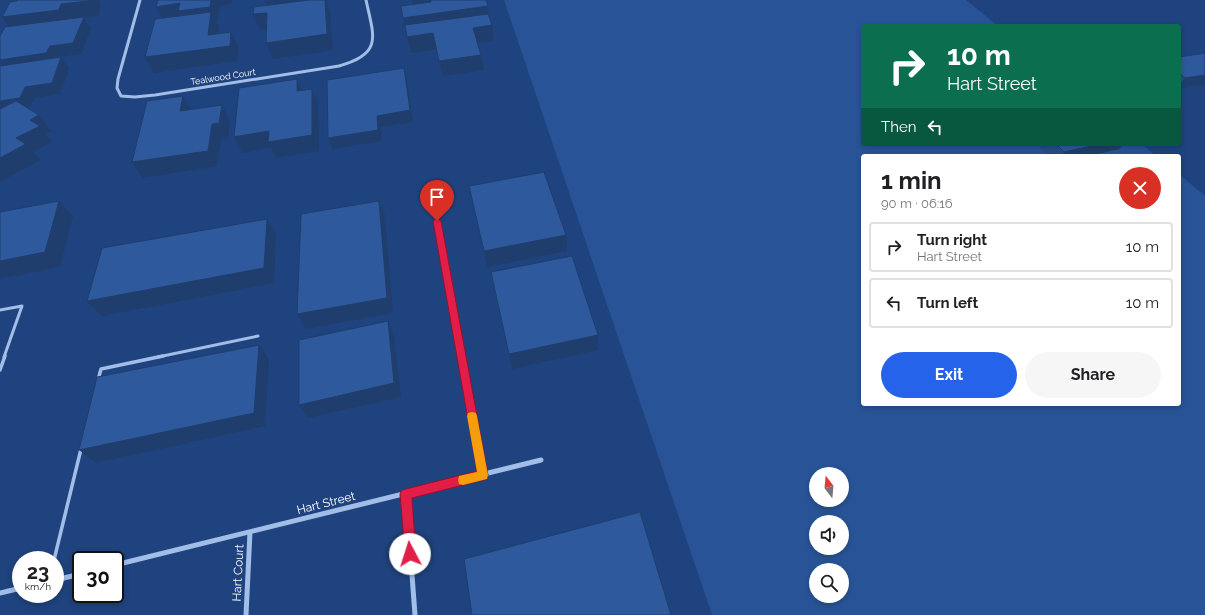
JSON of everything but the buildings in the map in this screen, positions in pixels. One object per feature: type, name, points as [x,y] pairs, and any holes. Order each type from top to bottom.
[{"type":"street","name":"Tealwood Court","points":[[140,0],[118,79],[117,88],[122,96],[135,97],[162,94],[339,66],[360,59],[366,55],[374,40],[366,0]]},
{"type":"street","name":"Hart Street","points":[[124,563],[541,460]]},
{"type":"street","points":[[406,494],[415,615]]},
{"type":"street","name":"Hart Court","points":[[246,615],[250,532]]},
{"type":"street","points":[[0,593],[12,590]]},
{"type":"lane","points":[[437,221],[483,475]]},
{"type":"lane","points":[[0,310],[22,306],[0,370]]},
{"type":"lane","points":[[97,384],[101,369],[258,336]]},
{"type":"lane","points":[[56,551],[82,445]]},
{"type":"shaded area","points":[[504,0],[966,0],[996,24],[861,24],[861,146],[1144,146],[1154,154],[861,154],[861,406],[1181,406],[1181,176],[1205,196],[1205,615],[712,615]]},
{"type":"slow traffic","points":[[463,480],[483,475],[472,416]]},
{"type":"route","points":[[410,554],[406,494],[483,475],[437,221]]}]
